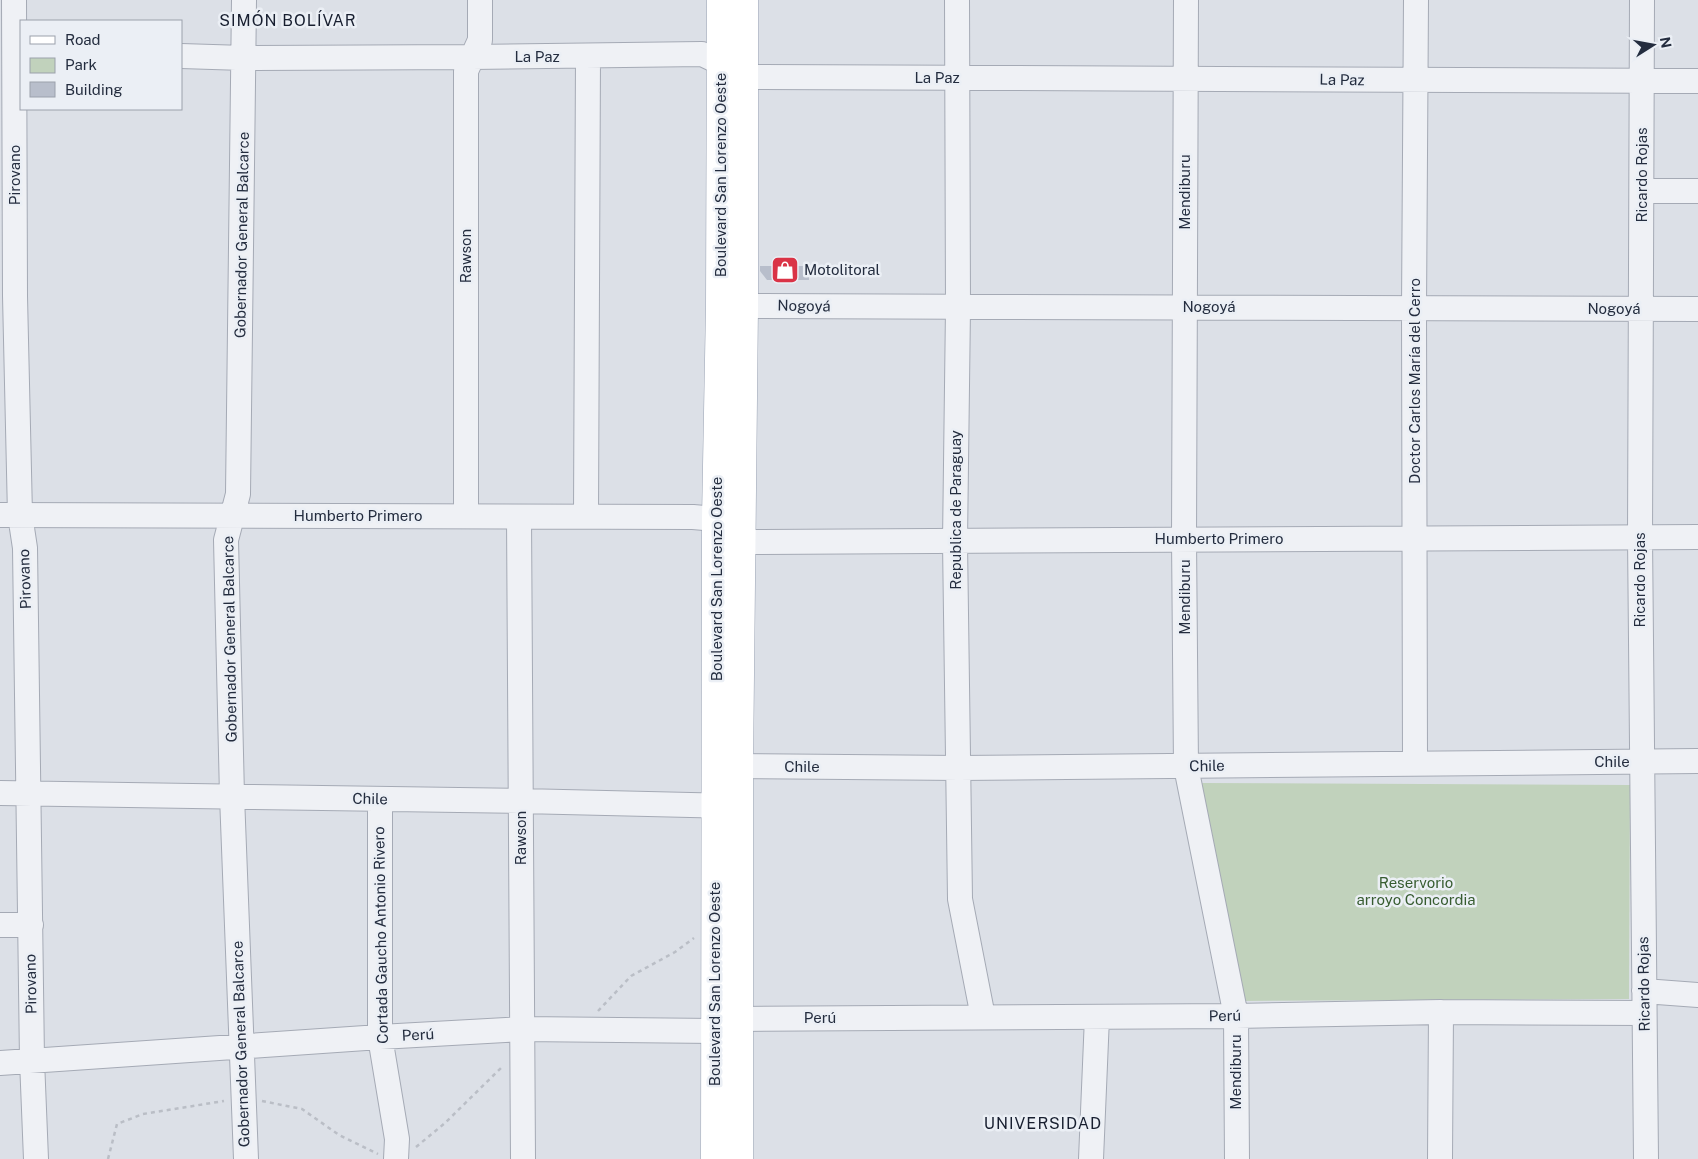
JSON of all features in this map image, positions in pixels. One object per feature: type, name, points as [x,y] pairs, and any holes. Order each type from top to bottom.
[{"type":"main road","name":"Boulevard San Lorenzo Oeste","points":[[721,0],[733,68]]},
{"type":"main road","name":"Boulevard San Lorenzo Oeste","points":[[715,1159],[714,1031],[741,536],[732,306],[733,68],[744,0]]},
{"type":"main road","name":"Boulevard San Lorenzo Oeste","points":[[728,767],[716,519],[732,306]]},
{"type":"main road","name":"Boulevard San Lorenzo Oeste","points":[[727,806],[739,1019],[739,1159]]},
{"type":"street","name":"Pirovano","points":[[14,0],[8,296],[10,516],[25,548],[32,1060],[36,1159]]},
{"type":"street","name":"Gobernador General Balcarce","points":[[244,0],[238,494],[226,540],[232,796],[246,1159]]},
{"type":"street","name":"Rawson","points":[[466,516],[466,71],[480,40],[480,0]]},
{"type":"street","name":"Republica de Paraguay","points":[[956,0],[958,308],[956,542],[960,899],[983,1017]]},
{"type":"street","name":"Mendiburu","points":[[1186,0],[1184,539],[1186,767],[1236,1016],[1237,1159]]},
{"type":"street","name":"Doctor Carlos María del Cerro","points":[[1415,763],[1414,309],[1416,0]]},
{"type":"street","name":"Ricardo Rojas","points":[[1642,0],[1640,537],[1646,1159]]},
{"type":"street","name":"La Paz","points":[[182,56],[244,58],[702,54],[756,77],[1698,81]]},
{"type":"street","points":[[586,516],[588,56]]},
{"type":"street","points":[[1642,191],[1698,192]]},
{"type":"street","name":"Nogoyá","points":[[732,306],[1698,309]]},
{"type":"street","name":"Humberto Primero","points":[[10,516],[586,516],[716,519],[752,542],[1698,537]]},
{"type":"street","name":"Rawson","points":[[519,517],[523,1159]]},
{"type":"street","name":"Chile","points":[[728,767],[1186,767],[1698,761]]},
{"type":"street","name":"Chile","points":[[0,793],[727,806]]},
{"type":"street","name":"Cortada Gaucho Antonio Rivero","points":[[380,799],[380,1037],[397,1139],[396,1159]]},
{"type":"street","points":[[0,925],[30,925]]},
{"type":"street","name":"Perú","points":[[0,1063],[522,1029],[714,1031],[739,1019],[1236,1016],[1441,1012],[1644,1002],[1698,995]]},
{"type":"street","points":[[1440,1159],[1441,1012]]},
{"type":"street","points":[[1091,1159],[1097,1017]]},
{"type":"green space","name":"Reservorio arroyo Concordia","points":[[1202,783],[1630,785],[1629,999],[1243,1001]]},
{"type":"building","name":"Motolitoral","points":[[760,266],[809,266],[809,280],[767,280],[760,271]]},
{"type":"place","name":"Motolitoral","points":[[785,270]]},
{"type":"district","name":"SIMÓN BOLÍVAR","points":[[288,20]]},
{"type":"district","name":"UNIVERSIDAD","points":[[1043,1123]]}]
